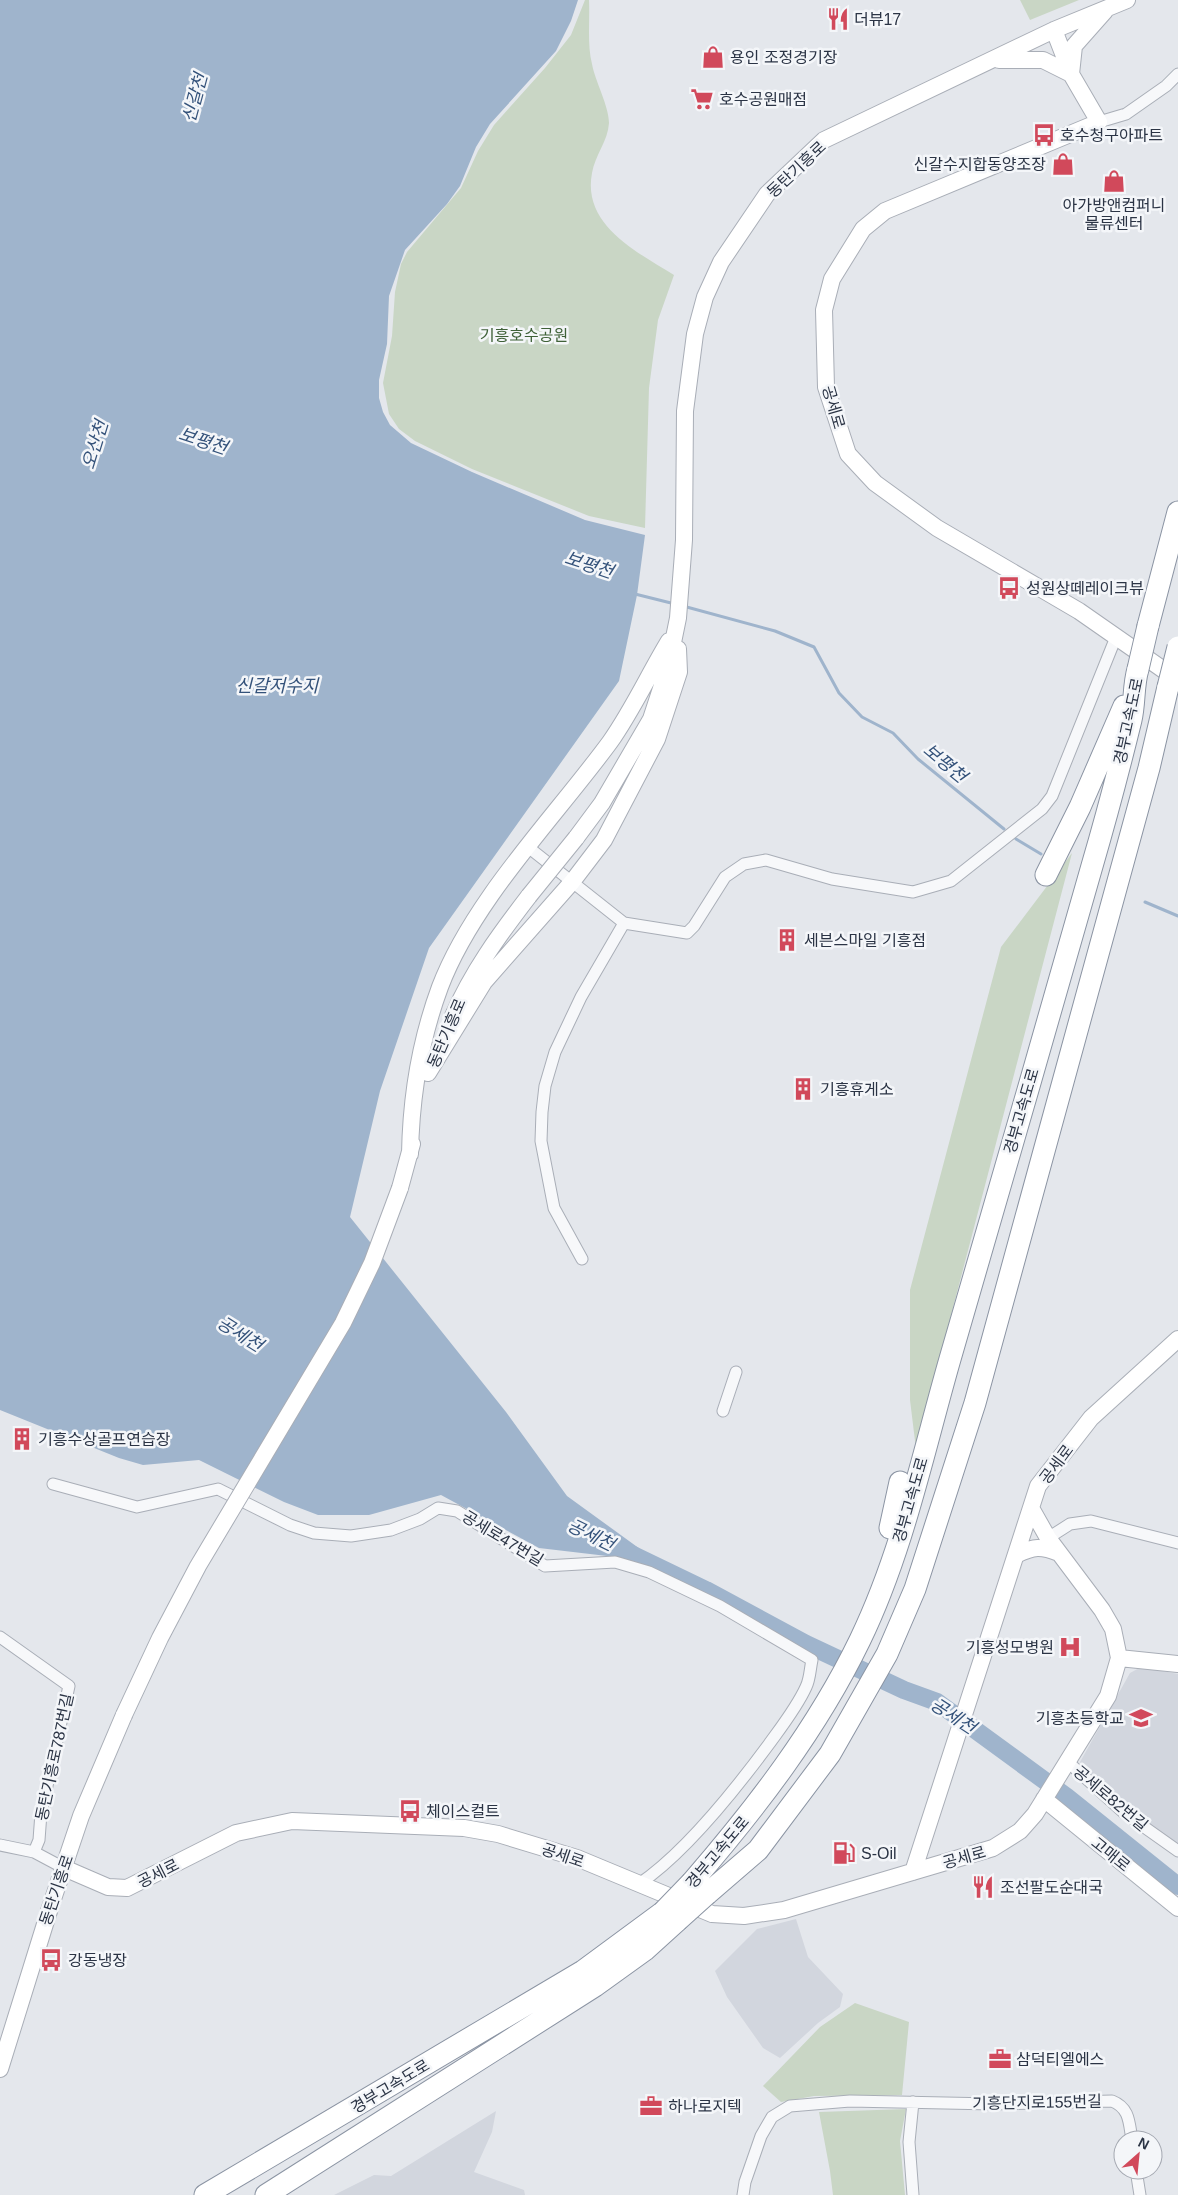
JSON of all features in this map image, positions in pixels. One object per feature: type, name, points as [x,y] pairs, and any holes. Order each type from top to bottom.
[{"type":"highway","name":"경부고속도로","points":[[266,2195],[595,1986],[645,1950],[670,1917],[699,1888],[739,1828],[799,1745],[837,1685],[869,1620],[904,1528],[943,1382],[1092,868],[1132,716],[1136,676],[1178,512]]},
{"type":"highway","name":"경부고속도로","points":[[699,1888],[758,1850],[830,1754],[887,1654],[915,1589],[975,1403],[1173,684],[1178,646]]},
{"type":"highway","points":[[1043,872],[1058,850],[1136,676]]},
{"type":"highway","points":[[869,1620],[900,1482]]},
{"type":"highway","name":"경부고속도로","points":[[205,2195],[583,1971],[670,1917]]},
{"type":"main road","name":"동탄기흥로","points":[[0,2069],[81,1816],[124,1715],[164,1630],[198,1566],[343,1323],[385,1232],[410,1154],[428,1073],[466,986],[492,945],[602,803],[651,719],[668,668],[677,623],[684,540],[686,401],[695,334],[705,297],[721,262],[767,194],[824,140],[1054,30],[1127,0]]},
{"type":"main road","points":[[1071,74],[1074,46],[1108,8]]},
{"type":"main road","points":[[1054,30],[1071,74],[1100,122]]},
{"type":"main road","points":[[992,60],[1043,60],[1071,74]]},
{"type":"main road","name":"공세로","points":[[1100,122],[885,210],[863,229],[832,279],[824,310],[823,345],[826,387],[848,454],[875,483],[937,528],[1079,611],[1116,637],[1173,684]]},
{"type":"main road","points":[[410,1154],[410,1115],[422,1043],[441,986],[462,944],[485,905],[611,740],[677,623]]},
{"type":"main road","points":[[428,1073],[484,982],[572,882],[604,840],[657,739],[679,672],[677,623]]},
{"type":"main road","name":"공세로","points":[[912,1872],[974,1687],[1038,1486],[1091,1418],[1178,1339]]},
{"type":"main road","points":[[1031,1508],[1048,1538],[1105,1617],[1112,1629],[1119,1658],[1108,1696],[1065,1766]]},
{"type":"main road","points":[[1016,1555],[1030,1548],[1044,1547],[1059,1553]]},
{"type":"main road","points":[[1119,1658],[1178,1664]]},
{"type":"main road","name":"공세로","points":[[64,1868],[108,1888],[127,1888],[236,1833],[292,1821],[464,1828],[498,1834],[577,1858],[712,1914],[744,1916],[784,1910],[993,1848],[1020,1832],[1065,1766]]},
{"type":"main road","name":"고매로","points":[[1044,1799],[1178,1908]]},
{"type":"street","points":[[1100,122],[1126,114],[1166,86],[1178,74]]},
{"type":"street","points":[[528,847],[624,923],[687,934],[725,877],[744,864],[766,860],[832,879],[913,892],[951,881],[1042,808],[1052,796],[1116,637]]},
{"type":"street","points":[[582,1259],[554,1208],[542,1141],[542,1112],[545,1086],[556,1052],[581,997],[624,923]]},
{"type":"street","points":[[723,1411],[736,1372]]},
{"type":"street","name":"공세로47번길","points":[[53,1484],[137,1507],[218,1489],[290,1525],[314,1533],[351,1536],[391,1530],[420,1519],[438,1508],[449,1508],[458,1511],[544,1566],[616,1562],[649,1572],[720,1606],[812,1660],[807,1686],[786,1721],[756,1762],[731,1794],[688,1840],[662,1866],[639,1884]]},
{"type":"street","points":[[1048,1538],[1070,1524],[1091,1520],[1178,1543]]},
{"type":"street","name":"동탄기흥로787번길","points":[[0,1637],[69,1686],[34,1852]]},
{"type":"street","name":"공세로82번길","points":[[1065,1766],[1123,1812],[1178,1851]]},
{"type":"street","points":[[0,1846],[34,1852],[64,1868]]},
{"type":"street","name":"기흥단지로155번길","points":[[743,2195],[745,2182],[764,2131],[772,2117],[790,2106],[850,2101],[1112,2101],[1120,2104],[1127,2111],[1130,2130]]},
{"type":"street","points":[[913,2195],[909,2142],[914,2102]]},
{"type":"street","points":[[1138,2180],[1140,2195]]},
{"type":"shaded area","name":"기흥초등학교","points":[[1141,1667],[1178,1674],[1178,1845],[1142,1820],[1086,1773],[1080,1762],[1130,1673]]},
{"type":"shaded area","points":[[796,1919],[808,1957],[843,1994],[840,2007],[818,2023],[780,2058],[763,2048],[727,1997],[715,1971],[757,1929]]},
{"type":"shaded area","points":[[496,2111],[492,2132],[474,2172],[524,2190],[525,2195],[334,2195],[374,2175],[391,2176]]},
{"type":"green space","name":"기흥호수공원","points":[[585,0],[589,0],[590,56],[607,109],[609,123],[592,173],[591,191],[595,208],[615,235],[644,257],[674,275],[658,320],[649,388],[645,528],[589,516],[472,469],[415,441],[399,429],[389,414],[383,383],[392,336],[395,292],[401,264],[407,252],[461,188],[478,151],[494,125],[545,68],[571,35]]},
{"type":"green space","points":[[1020,0],[1079,0],[1030,20]]},
{"type":"green space","points":[[1072,853],[916,1449],[910,1400],[910,1290],[1001,947]]},
{"type":"green space","points":[[855,2003],[909,2022],[902,2095],[814,2096],[781,2102],[763,2086],[820,2027]]},
{"type":"green space","points":[[906,2109],[900,2141],[905,2195],[833,2195],[819,2112]]},
{"type":"water","name":"신갈저수지","points":[[0,0],[578,0],[571,21],[556,51],[490,124],[476,147],[460,186],[447,204],[405,250],[389,296],[387,344],[379,380],[379,398],[383,412],[390,425],[411,443],[472,472],[585,520],[645,535],[637,595],[619,681],[429,948],[380,1091],[350,1217],[506,1412],[567,1496],[658,1562],[539,1548],[441,1495],[369,1515],[318,1515],[284,1502],[199,1460],[143,1465],[119,1458],[0,1410]]},
{"type":"waterway","name":"보평천","points":[[635,594],[675,604]]},
{"type":"waterway","name":"보평천","points":[[683,606],[775,631],[814,647],[839,693],[862,717],[893,733],[918,759],[1004,829]]},
{"type":"waterway","name":"보평천","points":[[1016,839],[1041,854]]},
{"type":"waterway","name":"보평천","points":[[1145,902],[1178,916]]},
{"type":"waterway","name":"공세천","points":[[623,1550],[706,1590],[806,1644],[904,1690],[937,1702],[1067,1797],[1178,1886]]},
{"type":"place","name":"더뷰17","points":[[838,19]]},
{"type":"place","name":"용인 조정경기장","points":[[713,57]]},
{"type":"place","name":"호수공원매점","points":[[702,99]]},
{"type":"place","name":"호수청구아파트","points":[[1044,135]]},
{"type":"place","name":"신갈수지합동양조장","points":[[1063,164]]},
{"type":"place","name":"아가방앤컴퍼니 물류센터","points":[[1114,181]]},
{"type":"place","name":"성원상떼레이크뷰","points":[[1009,588]]},
{"type":"place","name":"세븐스마일 기흥점","points":[[787,940]]},
{"type":"place","name":"기흥휴게소","points":[[803,1089]]},
{"type":"place","name":"기흥수상골프연습장","points":[[22,1439]]},
{"type":"place","name":"기흥성모병원","points":[[1070,1647]]},
{"type":"place","name":"기흥초등학교","points":[[1141,1718]]},
{"type":"place","name":"체이스컬트","points":[[410,1811]]},
{"type":"place","name":"S-Oil","points":[[844,1853]]},
{"type":"place","name":"조선팔도순대국","points":[[983,1887]]},
{"type":"place","name":"강동냉장","points":[[51,1960]]},
{"type":"place","name":"삼덕티엘에스","points":[[1000,2059]]},
{"type":"place","name":"하나로지텍","points":[[651,2106]]},
{"type":"water label","name":"신갈천","points":[[195,98]]},
{"type":"water label","name":"오산천","points":[[95,445]]}]
